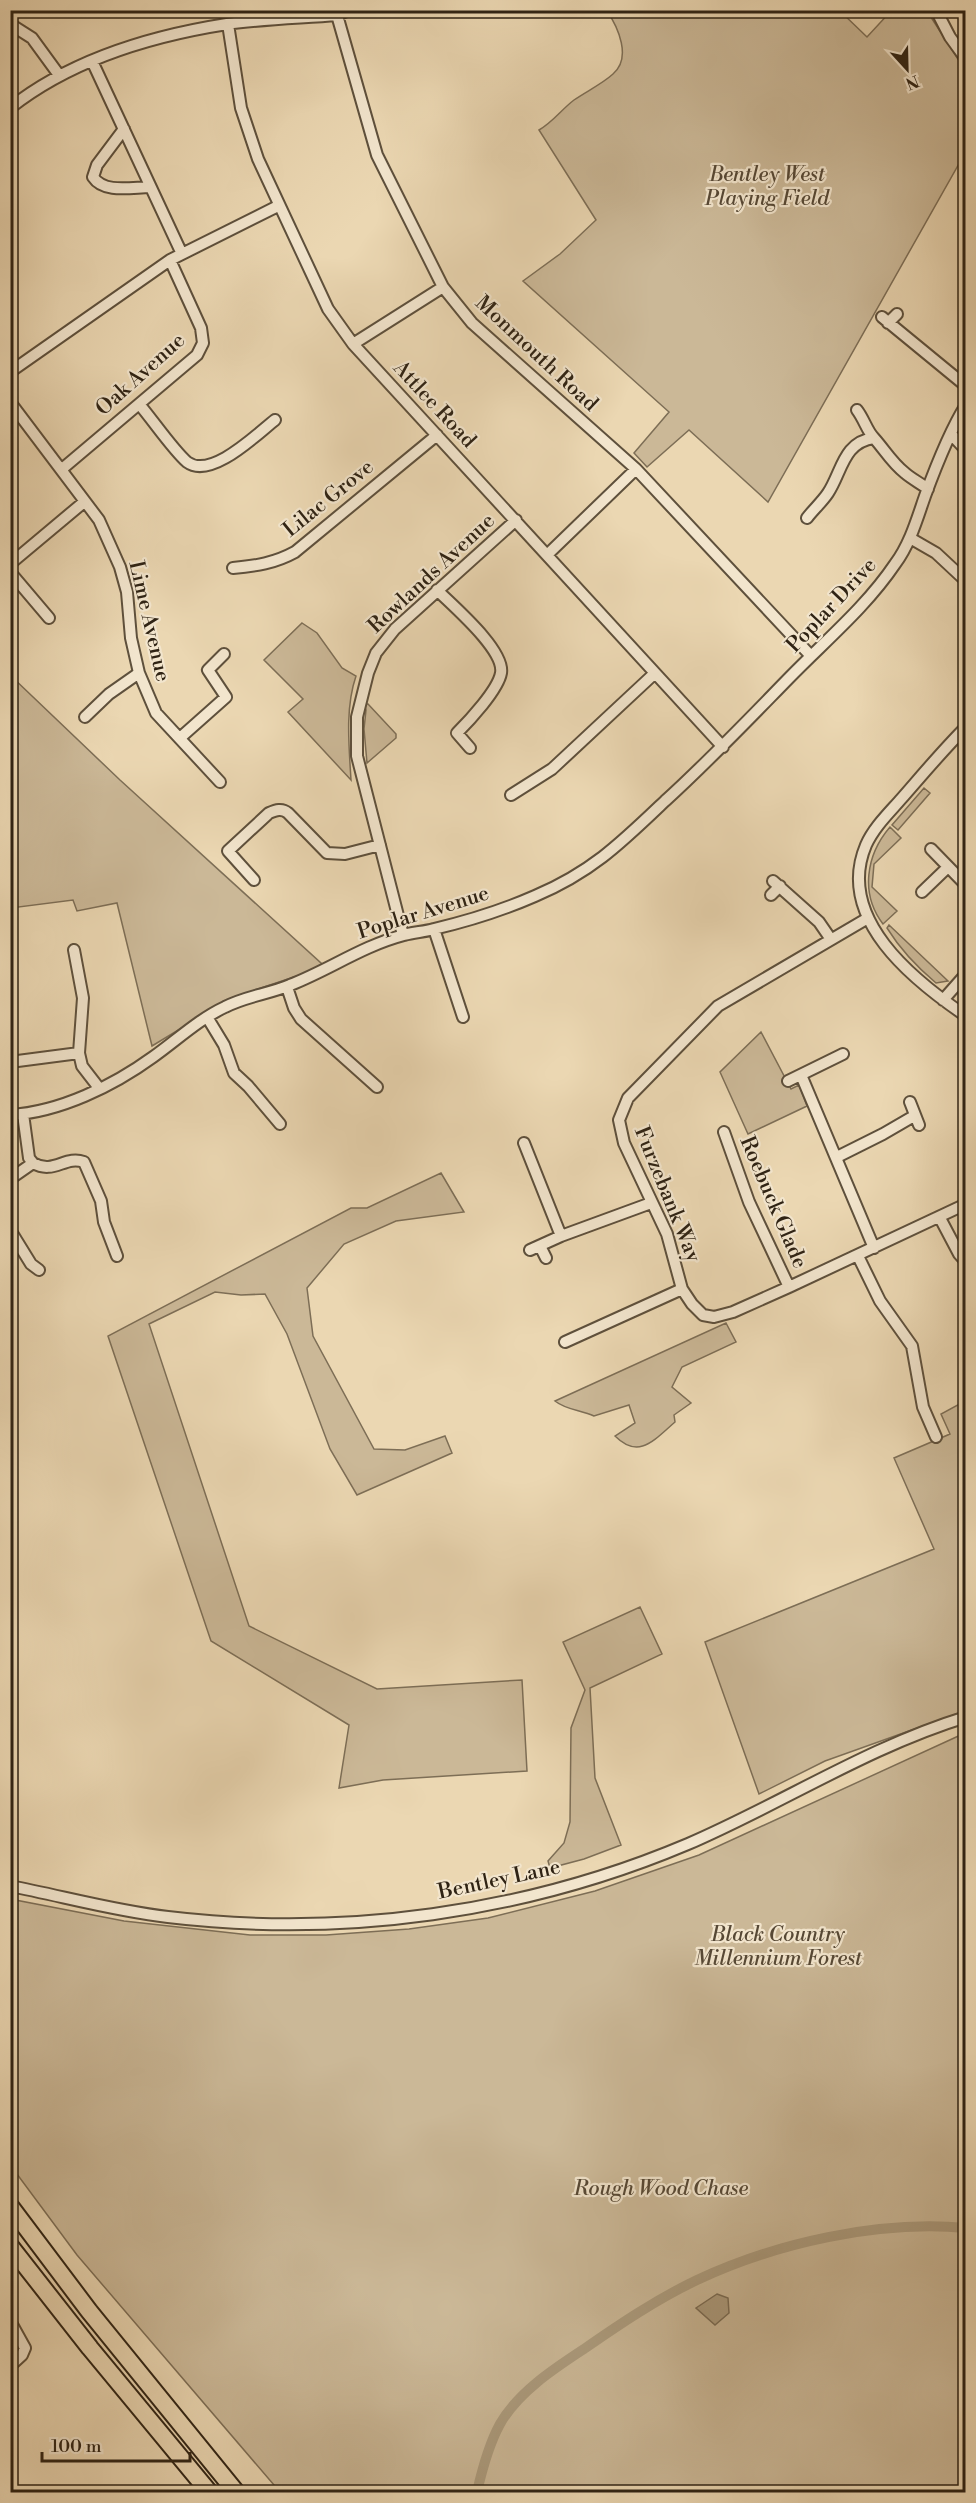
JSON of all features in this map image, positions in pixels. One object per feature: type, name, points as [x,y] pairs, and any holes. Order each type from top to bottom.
[{"type":"highway","points":[[10,2206],[89,2311],[236,2493]]},
{"type":"highway","points":[[10,2246],[209,2493]]},
{"type":"street","points":[[10,108],[58,75],[165,36],[300,14],[336,15],[348,10]]},
{"type":"street","points":[[936,10],[950,38],[966,59]]},
{"type":"street","name":"Monmouth Road","points":[[336,15],[377,155],[443,287],[472,323],[636,469],[811,656]]},
{"type":"street","points":[[10,24],[32,38],[58,75]]},
{"type":"street","name":"Attlee Road","points":[[228,24],[241,108],[258,159],[328,309],[353,344],[723,747]]},
{"type":"street","points":[[92,61],[182,254]]},
{"type":"street","points":[[123,129],[97,165],[93,177],[108,188],[150,187]]},
{"type":"street","points":[[10,372],[170,260],[278,206]]},
{"type":"street","name":"Oak Avenue","points":[[62,469],[197,355],[203,343],[201,328],[170,260]]},
{"type":"street","points":[[353,344],[443,287]]},
{"type":"street","points":[[897,314],[885,320],[966,386]]},
{"type":"street","name":"Lime Avenue","points":[[10,402],[99,520],[120,567],[127,592],[131,638],[139,673],[156,713],[181,737],[220,782]]},
{"type":"street","points":[[139,404],[187,462],[201,467],[224,460],[275,420]]},
{"type":"street","name":"Poplar Drive","points":[[723,747],[852,616],[885,578],[910,538],[951,434],[966,405]]},
{"type":"street","points":[[857,410],[864,418],[874,438],[905,473],[928,489]]},
{"type":"street","points":[[951,434],[966,450]]},
{"type":"street","name":"Lilac Grove","points":[[234,568],[254,567],[278,561],[295,552],[437,435]]},
{"type":"street","points":[[807,518],[828,493],[850,450],[866,439],[874,438]]},
{"type":"street","points":[[548,554],[636,469]]},
{"type":"street","points":[[10,564],[84,502]]},
{"type":"street","name":"Rowlands Avenue","points":[[403,935],[357,756],[357,717],[368,673],[376,653],[395,629],[516,520]]},
{"type":"street","points":[[910,538],[936,553],[966,581]]},
{"type":"street","points":[[10,572],[49,618]]},
{"type":"street","points":[[437,590],[493,648],[499,661],[501,673],[497,682],[476,713],[457,733],[470,748]]},
{"type":"street","points":[[181,737],[226,697],[208,670],[224,654]]},
{"type":"street","points":[[85,717],[109,694],[139,673]]},
{"type":"street","points":[[511,795],[552,769],[655,673]]},
{"type":"street","points":[[966,727],[883,820],[866,845],[859,868],[861,900],[868,918],[902,964],[943,1000],[966,1016]]},
{"type":"street","name":"Poplar Avenue","points":[[10,1115],[58,1105],[125,1076],[207,1017],[248,997],[287,987],[317,974],[360,950],[403,935],[434,929],[508,906],[576,876],[624,842],[723,747]]},
{"type":"street","points":[[254,880],[228,851],[269,813],[277,810],[285,810],[327,853],[345,854],[380,845]]},
{"type":"street","points":[[931,849],[966,885]]},
{"type":"street","points":[[922,891],[948,867]]},
{"type":"street","points":[[771,895],[777,883],[819,922],[830,938]]},
{"type":"street","name":"Furzebank Way","points":[[868,918],[830,938],[718,1006],[628,1098],[620,1113],[620,1128],[624,1143],[667,1234],[682,1289],[692,1305],[703,1315],[714,1317],[733,1312],[789,1287],[966,1204]]},
{"type":"street","points":[[434,929],[463,1017]]},
{"type":"street","points":[[74,950],[83,998],[79,1053],[82,1066],[99,1088]]},
{"type":"street","points":[[943,1000],[966,974]]},
{"type":"street","points":[[287,987],[294,1008],[301,1019],[377,1087]]},
{"type":"street","points":[[207,1017],[224,1045],[234,1073],[280,1124]]},
{"type":"street","points":[[10,1062],[79,1053]]},
{"type":"street","points":[[788,1081],[843,1054]]},
{"type":"street","points":[[801,1075],[874,1248]]},
{"type":"street","points":[[837,1156],[916,1120],[910,1102]]},
{"type":"street","points":[[23,1114],[29,1158],[33,1163],[43,1168],[70,1161],[84,1162],[101,1201],[104,1222],[117,1256]]},
{"type":"street","name":"Roebuck Glade","points":[[724,1132],[749,1202],[789,1287]]},
{"type":"street","points":[[524,1143],[529,1172],[561,1236]]},
{"type":"street","points":[[10,1179],[33,1163]]},
{"type":"street","points":[[546,1258],[535,1248],[651,1203]]},
{"type":"street","points":[[940,1218],[959,1254],[966,1262]]},
{"type":"street","points":[[10,1230],[31,1264],[39,1270]]},
{"type":"street","points":[[858,1256],[880,1301],[912,1346],[922,1407],[936,1437]]},
{"type":"street","points":[[565,1342],[682,1289]]},
{"type":"street","name":"Bentley Lane","points":[[10,1886],[166,1917],[254,1923],[371,1922],[416,1917],[505,1901],[603,1874],[688,1844],[899,1742],[966,1717]]},
{"type":"street","points":[[10,2321],[25,2348],[22,2355],[10,2366]]},
{"type":"green space","name":"Bentley West Playing Field","points":[[607,11],[840,11],[867,37],[891,11],[927,11],[965,70],[965,153],[768,502],[689,430],[647,467],[634,453],[669,412],[523,281],[560,254],[596,220],[539,130],[574,100],[604,81],[619,67],[622,60],[621,42]]},
{"type":"green space","points":[[302,623],[317,633],[342,668],[356,676],[349,714],[351,780],[288,712],[303,699],[264,660]]},
{"type":"green space","points":[[10,675],[120,780],[322,964],[309,972],[231,998],[152,1046],[117,903],[77,911],[73,900],[11,908]]},
{"type":"green space","points":[[364,704],[368,704],[396,734],[396,738],[367,763],[364,729],[366,710]]},
{"type":"green space","points":[[924,788],[930,793],[898,830],[892,825]]},
{"type":"green space","points":[[890,827],[901,838],[874,864],[872,887],[897,911],[883,924],[871,900],[869,875],[876,850]]},
{"type":"green space","points":[[889,925],[948,981],[936,983],[922,971],[897,943],[887,928]]},
{"type":"green space","points":[[761,1032],[791,1089],[799,1085],[807,1106],[748,1134],[720,1072]]},
{"type":"green space","points":[[441,1173],[464,1212],[396,1221],[344,1244],[307,1288],[313,1336],[374,1449],[405,1450],[445,1436],[452,1453],[357,1495],[330,1449],[287,1334],[265,1294],[241,1295],[215,1292],[149,1324],[249,1626],[377,1689],[522,1680],[527,1771],[383,1780],[339,1788],[349,1725],[211,1641],[108,1336],[351,1208],[367,1208]]},
{"type":"green space","points":[[726,1323],[736,1342],[682,1367],[672,1387],[691,1403],[674,1415],[675,1422],[646,1445],[632,1446],[615,1436],[635,1423],[629,1405],[594,1416],[555,1401]]},
{"type":"green space","points":[[965,1401],[965,1711],[825,1761],[759,1794],[705,1642],[934,1549],[894,1458],[950,1434],[941,1414]]},
{"type":"green space","points":[[640,1607],[662,1654],[590,1688],[595,1778],[621,1845],[584,1859],[550,1868],[548,1861],[564,1843],[570,1822],[571,1728],[585,1690],[563,1642]]},
{"type":"green space","name":"Rough Wood Chase","points":[[965,1733],[965,2492],[280,2492],[77,2255],[11,2166],[10,1899],[124,1921],[250,1935],[326,1935],[409,1929],[488,1918],[595,1891],[699,1855]]},
{"type":"shaded area","points":[[717,2294],[728,2298],[729,2313],[715,2325],[696,2308]]},
{"type":"waterway","points":[[477,2492],[486,2457],[496,2432],[517,2401],[549,2373],[611,2330],[682,2287],[760,2255],[828,2237],[898,2228],[932,2226],[966,2228]]},
{"type":"park label","name":"Black Country Millennium Forest","points":[[778,1946]]}]
